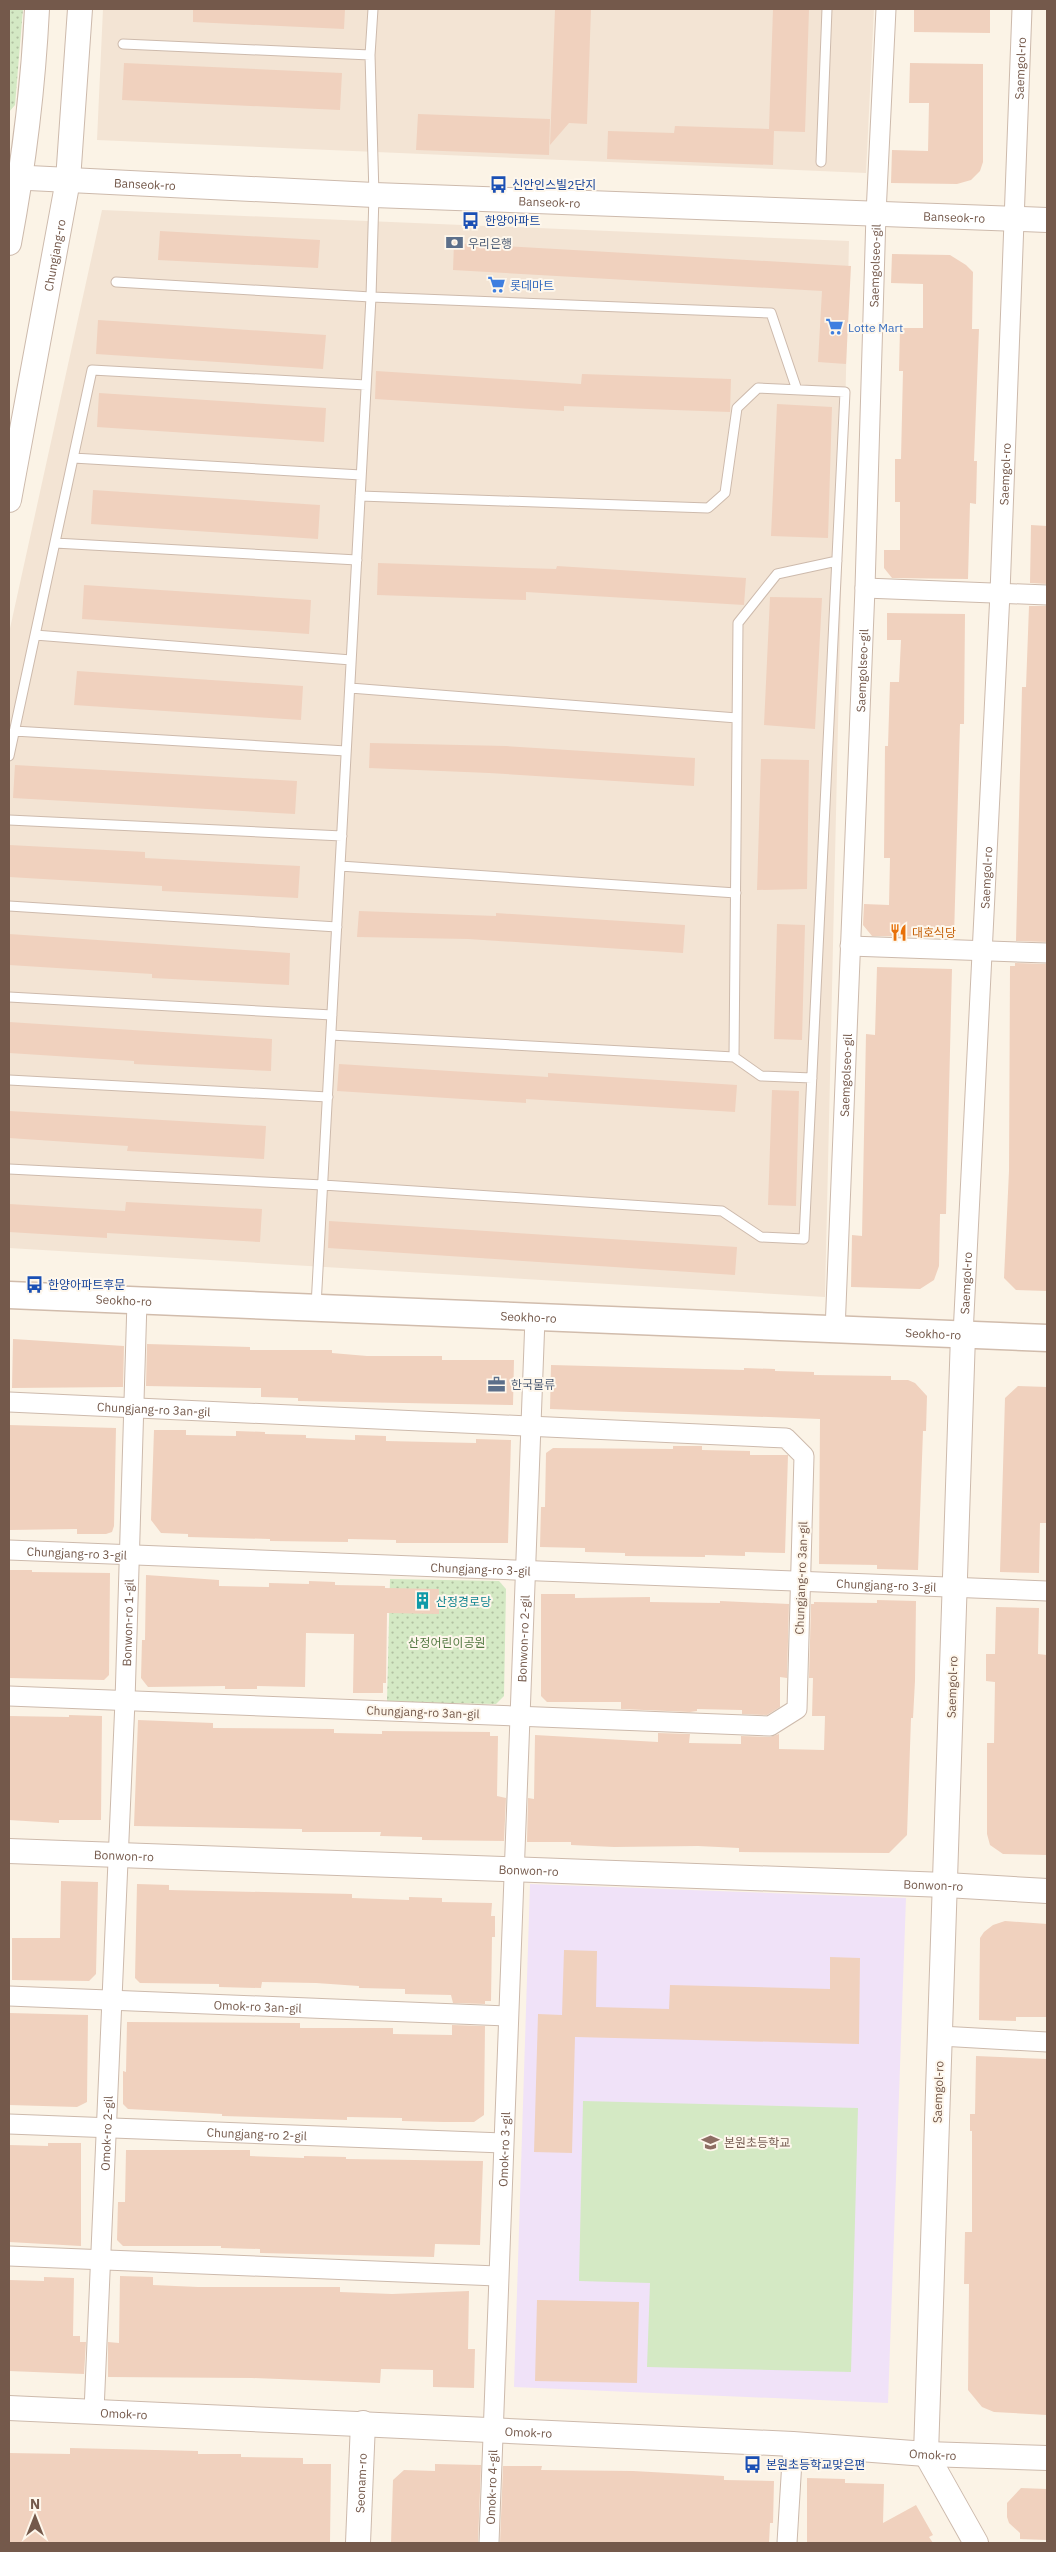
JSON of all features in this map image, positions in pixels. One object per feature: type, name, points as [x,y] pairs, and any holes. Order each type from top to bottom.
[{"type":"main road","name":"Seokho-ro","points":[[9,1296],[835,1331],[1047,1338]]},
{"type":"street","points":[[9,243],[15,178],[33,90],[37,9]]},
{"type":"street","name":"Chungjang-ro","points":[[9,500],[68,180],[80,9]]},
{"type":"street","name":"Saemgolseo-gil","points":[[835,1331],[865,588],[876,214],[886,9]]},
{"type":"street","name":"Saemgol-ro","points":[[926,2454],[946,1885],[954,1587],[964,1335],[1000,593],[1022,9]]},
{"type":"street","name":"Banseok-ro","points":[[15,178],[1047,220]]},
{"type":"street","points":[[865,588],[1047,595]]},
{"type":"street","points":[[850,946],[1047,953]]},
{"type":"street","name":"Bonwon-ro 1-gil","points":[[118,1856],[137,1301]]},
{"type":"street","name":"Bonwon-ro 2-gil","points":[[513,1869],[529,1427],[535,1318]]},
{"type":"street","name":"Chungjang-ro 3an-gil","points":[[9,1402],[786,1438],[804,1456],[797,1708],[770,1726],[9,1696]]},
{"type":"street","name":"Chungjang-ro 3-gil","points":[[9,1550],[524,1572],[800,1580],[1047,1591]]},
{"type":"street","name":"Bonwon-ro","points":[[9,1851],[946,1885],[1047,1891]]},
{"type":"street","name":"Omok-ro 2-gil","points":[[94,2412],[110,2001],[118,1856]]},
{"type":"street","name":"Omok-ro 3-gil","points":[[491,2430],[513,1869]]},
{"type":"street","name":"Omok-ro 3an-gil","points":[[9,1996],[507,2016]]},
{"type":"street","points":[[940,2036],[1047,2042]]},
{"type":"street","name":"Chungjang-ro 2-gil","points":[[9,2124],[503,2143]]},
{"type":"street","points":[[9,2256],[497,2276]]},
{"type":"street","name":"Omok-ro","points":[[9,2408],[793,2444],[926,2454],[1047,2458]]},
{"type":"street","name":"Seonam-ro","points":[[358,2543],[364,2424]]},
{"type":"street","name":"Omok-ro 4-gil","points":[[488,2543],[491,2430]]},
{"type":"street","points":[[787,2543],[793,2444]]},
{"type":"street","points":[[926,2454],[976,2543]]},
{"type":"lane","points":[[316,1309],[371,296],[374,194],[370,55],[373,9]]},
{"type":"lane","points":[[821,162],[827,9]]},
{"type":"lane","points":[[123,44],[370,55]]},
{"type":"lane","points":[[116,282],[371,296],[771,313],[798,390]]},
{"type":"lane","points":[[9,756],[92,370],[366,385]]},
{"type":"lane","points":[[9,1169],[323,1185],[722,1211],[761,1237],[804,1240],[845,392],[758,388],[737,408],[725,493],[708,508],[360,496]]},
{"type":"lane","points":[[74,458],[361,475]]},
{"type":"lane","points":[[55,543],[357,560]]},
{"type":"lane","points":[[734,1057],[738,623],[777,574],[837,561]]},
{"type":"lane","points":[[35,636],[351,660]]},
{"type":"lane","points":[[350,688],[737,718]]},
{"type":"lane","points":[[14,731],[346,751]]},
{"type":"lane","points":[[9,820],[342,836]]},
{"type":"lane","points":[[340,866],[736,893]]},
{"type":"lane","points":[[9,906],[337,927]]},
{"type":"lane","points":[[9,997],[332,1015]]},
{"type":"lane","points":[[331,1035],[734,1057],[761,1076],[812,1078]]},
{"type":"lane","points":[[9,1080],[328,1097]]},
{"type":"shaded area","points":[[103,9],[874,9],[866,173],[97,140]]},
{"type":"shaded area","points":[[102,210],[849,241],[825,1297],[9,1248],[9,633]]},
{"type":"shaded area","name":"본원초등학교","points":[[530,1884],[906,1898],[888,2403],[514,2387]]},
{"type":"green space","points":[[9,9],[23,9],[15,105],[9,112]]},
{"type":"green space","name":"산정어린이공원","points":[[390,1579],[499,1581],[506,1589],[504,1696],[496,1704],[387,1702]]},
{"type":"green space","points":[[583,2101],[858,2108],[851,2372],[647,2367],[650,2283],[579,2281]]},
{"type":"building","points":[[193,9],[345,9],[344,29],[193,22]]},
{"type":"building","points":[[555,9],[591,9],[587,124],[569,123],[550,145]]},
{"type":"building","points":[[773,9],[809,9],[805,132],[774,131],[773,165],[607,159],[608,131],[674,133],[675,126],[769,129]]},
{"type":"building","points":[[914,9],[990,9],[990,33],[914,32]]},
{"type":"building","points":[[124,63],[342,73],[340,110],[122,100]]},
{"type":"building","points":[[910,63],[983,64],[983,162],[980,171],[971,180],[957,184],[891,183],[892,150],[928,151],[929,103],[909,103]]},
{"type":"building","points":[[418,114],[550,119],[549,155],[416,150]]},
{"type":"building","points":[[160,231],[320,240],[318,268],[158,260]]},
{"type":"building","name":"Lotte Mart","points":[[454,243],[851,266],[846,364],[818,362],[822,291],[453,270]]},
{"type":"building","points":[[892,254],[950,255],[973,272],[972,329],[979,329],[974,461],[977,461],[976,504],[970,503],[968,579],[892,578],[884,568],[884,550],[900,550],[900,502],[895,502],[895,459],[901,459],[903,371],[899,371],[900,328],[923,328],[923,284],[891,283]]},
{"type":"building","points":[[98,320],[326,335],[323,369],[96,354]]},
{"type":"building","points":[[376,371],[581,384],[582,374],[731,379],[730,412],[564,406],[564,411],[375,399]]},
{"type":"building","points":[[99,393],[326,408],[324,442],[97,427]]},
{"type":"building","points":[[777,404],[832,407],[828,538],[771,536]]},
{"type":"building","points":[[93,490],[320,505],[318,539],[91,524]]},
{"type":"building","points":[[1031,525],[1047,526],[1047,584],[1030,583]]},
{"type":"building","points":[[378,563],[556,569],[557,566],[746,578],[744,605],[526,592],[526,600],[377,595]]},
{"type":"building","points":[[84,585],[311,600],[309,634],[82,619]]},
{"type":"building","points":[[770,597],[822,598],[815,729],[764,725]]},
{"type":"building","points":[[1029,606],[1047,606],[1047,942],[1016,941],[1022,687],[1026,687]]},
{"type":"building","points":[[887,613],[965,614],[964,724],[960,724],[954,937],[872,936],[863,925],[864,904],[889,905],[890,858],[884,858],[885,746],[888,746],[890,682],[899,682],[901,640],[887,640]]},
{"type":"building","points":[[77,671],[303,686],[301,720],[74,705]]},
{"type":"building","points":[[370,743],[506,746],[695,758],[694,786],[489,773],[369,768]]},
{"type":"building","points":[[761,759],[809,760],[807,889],[757,890]]},
{"type":"building","points":[[15,765],[297,781],[295,814],[13,798]]},
{"type":"building","points":[[9,845],[145,852],[145,858],[300,866],[298,898],[162,891],[162,886],[9,877]]},
{"type":"building","points":[[359,911],[496,916],[496,913],[685,925],[683,953],[468,939],[357,937]]},
{"type":"building","points":[[777,924],[805,925],[802,1040],[774,1039]]},
{"type":"building","points":[[9,934],[290,953],[289,985],[152,978],[152,974],[9,965]]},
{"type":"building","points":[[1015,963],[1047,964],[1047,1291],[1016,1290],[1004,1278],[1009,1171],[1010,966],[1015,966]]},
{"type":"building","points":[[877,967],[952,969],[946,1214],[940,1214],[939,1266],[934,1280],[920,1289],[851,1287],[852,1235],[862,1236],[866,1034],[875,1035]]},
{"type":"building","points":[[9,1022],[272,1039],[271,1071],[134,1064],[134,1061],[9,1053]]},
{"type":"building","points":[[339,1064],[548,1077],[548,1073],[737,1085],[735,1112],[526,1099],[526,1103],[337,1091]]},
{"type":"building","points":[[772,1090],[799,1091],[796,1206],[768,1205]]},
{"type":"building","points":[[9,1111],[266,1126],[264,1159],[127,1151],[128,1146],[9,1138]]},
{"type":"building","points":[[126,1202],[262,1209],[260,1242],[107,1233],[107,1238],[9,1232],[9,1204],[125,1211]]},
{"type":"building","points":[[329,1221],[737,1247],[735,1275],[328,1248]]},
{"type":"building","points":[[13,1339],[124,1346],[123,1387],[12,1388]]},
{"type":"building","points":[[147,1344],[250,1347],[250,1350],[332,1350],[332,1353],[367,1356],[442,1356],[442,1360],[514,1360],[513,1405],[298,1401],[298,1398],[261,1397],[261,1388],[146,1386]]},
{"type":"building","points":[[551,1365],[744,1370],[744,1368],[775,1369],[775,1371],[814,1372],[814,1375],[891,1376],[891,1380],[908,1380],[915,1383],[927,1396],[926,1431],[923,1431],[918,1570],[877,1569],[877,1565],[819,1564],[820,1419],[550,1409]]},
{"type":"building","points":[[1018,1386],[1047,1387],[1047,1523],[1040,1523],[1039,1573],[1000,1572],[1005,1398]]},
{"type":"building","points":[[9,1425],[116,1428],[114,1526],[112,1532],[106,1534],[77,1534],[77,1529],[9,1530]]},
{"type":"building","points":[[154,1430],[186,1430],[186,1435],[236,1436],[236,1431],[265,1432],[265,1434],[306,1435],[306,1438],[355,1440],[355,1435],[386,1436],[386,1441],[476,1443],[476,1439],[511,1440],[508,1543],[396,1543],[396,1540],[348,1539],[348,1542],[270,1541],[270,1539],[188,1537],[188,1534],[161,1533],[151,1520]]},
{"type":"building","points":[[673,1446],[702,1446],[702,1450],[750,1451],[750,1455],[788,1455],[785,1553],[745,1552],[745,1556],[705,1555],[705,1557],[625,1556],[625,1553],[585,1552],[585,1548],[540,1547],[541,1507],[545,1507],[546,1453],[553,1448],[673,1449]]},
{"type":"building","points":[[9,1570],[110,1573],[109,1675],[104,1680],[9,1678]]},
{"type":"building","points":[[146,1575],[219,1580],[219,1586],[269,1587],[269,1583],[309,1584],[309,1581],[335,1582],[335,1585],[439,1589],[439,1614],[387,1613],[386,1683],[383,1683],[383,1693],[353,1693],[354,1634],[306,1633],[305,1687],[257,1686],[257,1689],[225,1689],[225,1686],[148,1687],[141,1678],[142,1640],[145,1640]]},
{"type":"building","points":[[541,1594],[575,1594],[575,1598],[650,1597],[650,1602],[720,1603],[720,1601],[789,1604],[787,1678],[780,1677],[780,1707],[767,1715],[742,1714],[742,1710],[697,1709],[697,1711],[690,1712],[621,1709],[621,1702],[547,1702],[541,1696]]},
{"type":"building","points":[[877,1600],[916,1601],[915,1681],[913,1718],[911,1718],[907,1835],[889,1853],[739,1852],[739,1848],[698,1846],[614,1847],[571,1845],[571,1842],[527,1842],[528,1798],[534,1799],[535,1735],[658,1742],[658,1733],[690,1734],[689,1743],[741,1744],[741,1736],[770,1737],[779,1734],[779,1749],[824,1750],[825,1716],[812,1716],[813,1678],[809,1678],[811,1604],[814,1604],[814,1602],[877,1603]]},
{"type":"building","points":[[996,1607],[1039,1608],[1038,1654],[1047,1655],[1047,1855],[1003,1854],[990,1845],[987,1834],[987,1743],[994,1743],[995,1682],[986,1681],[986,1654],[995,1654]]},
{"type":"building","points":[[69,1715],[102,1716],[101,1820],[59,1820],[59,1823],[9,1820],[9,1716],[69,1717]]},
{"type":"building","points":[[138,1720],[213,1723],[213,1728],[334,1729],[334,1733],[382,1734],[382,1731],[490,1732],[490,1736],[498,1736],[497,1796],[506,1798],[504,1841],[422,1840],[422,1837],[380,1836],[381,1832],[302,1832],[302,1829],[134,1826]]},
{"type":"building","points":[[61,1881],[98,1882],[96,1974],[89,1981],[12,1980],[12,1938],[60,1938]]},
{"type":"building","points":[[137,1884],[169,1885],[169,1890],[352,1894],[352,1898],[409,1900],[409,1897],[442,1898],[442,1902],[492,1903],[491,1916],[495,1916],[495,1937],[492,1937],[491,2001],[485,2001],[485,2004],[453,2003],[451,1995],[405,1994],[405,1989],[359,1988],[359,1986],[316,1983],[262,1982],[261,1988],[219,1987],[219,1984],[140,1983],[135,1978]]},
{"type":"building","points":[[1005,1921],[1047,1924],[1047,2017],[1016,2017],[1016,2021],[979,2020],[980,1938],[993,1925]]},
{"type":"building","points":[[564,1950],[597,1951],[596,2007],[669,2009],[670,1985],[830,1989],[830,1957],[860,1958],[859,2044],[575,2037],[572,2153],[534,2152],[538,2014],[562,2015]]},
{"type":"building","points":[[9,2013],[88,2015],[87,2102],[77,2107],[9,2105]]},
{"type":"building","points":[[127,2022],[300,2023],[300,2028],[393,2028],[393,2034],[452,2035],[452,2025],[485,2026],[484,2115],[474,2122],[444,2122],[402,2121],[402,2118],[347,2117],[347,2120],[222,2116],[222,2114],[128,2109],[123,2104],[123,2071],[126,2072]]},
{"type":"building","points":[[976,2056],[1047,2059],[1047,2415],[994,2412],[982,2407],[968,2390],[969,2284],[964,2284],[965,2232],[972,2232],[972,2131],[970,2131],[970,2114],[975,2114]]},
{"type":"building","points":[[48,2143],[81,2143],[81,2246],[9,2242],[9,2145],[48,2146]]},
{"type":"building","points":[[126,2150],[250,2150],[250,2156],[483,2161],[480,2245],[435,2244],[434,2257],[260,2253],[260,2249],[221,2248],[221,2246],[123,2246],[117,2240],[118,2202],[125,2202]]},
{"type":"building","points":[[120,2276],[153,2277],[153,2285],[198,2287],[340,2287],[340,2292],[392,2294],[469,2291],[468,2349],[475,2349],[474,2388],[433,2387],[433,2370],[381,2369],[380,2383],[252,2378],[108,2377],[108,2342],[119,2343]]},
{"type":"building","points":[[44,2277],[74,2278],[73,2336],[80,2336],[80,2342],[86,2342],[84,2374],[9,2371],[9,2280],[44,2281]]},
{"type":"building","points":[[537,2300],[639,2302],[637,2383],[535,2381]]},
{"type":"building","points":[[70,2448],[198,2451],[198,2454],[241,2454],[241,2457],[303,2458],[303,2464],[331,2464],[330,2543],[9,2543],[9,2453],[70,2454]]},
{"type":"building","points":[[435,2464],[481,2465],[478,2543],[391,2543],[393,2480],[404,2470],[435,2471]]},
{"type":"building","points":[[503,2466],[542,2466],[541,2470],[633,2471],[724,2476],[724,2480],[774,2481],[773,2523],[770,2523],[769,2543],[500,2543]]},
{"type":"building","points":[[807,2478],[845,2479],[845,2483],[884,2484],[883,2523],[916,2505],[933,2535],[929,2537],[933,2543],[807,2543]]},
{"type":"building","points":[[1021,2488],[1047,2489],[1047,2540],[1020,2539],[1020,2533],[1009,2523],[1007,2503]]},
{"type":"place","name":"신안인스빌2단지","points":[[498,184]]},
{"type":"place","name":"한양아파트","points":[[471,220]]},
{"type":"place","name":"우리은행","points":[[454,243]]},
{"type":"place","name":"롯데마트","points":[[496,285]]},
{"type":"place","name":"Lotte Mart","points":[[834,327]]},
{"type":"place","name":"대호식당","points":[[898,932]]},
{"type":"place","name":"한양아파트후문","points":[[34,1284]]},
{"type":"place","name":"한국물류","points":[[497,1384]]},
{"type":"place","name":"산정경로당","points":[[422,1601]]},
{"type":"place","name":"본원초등학교","points":[[710,2142]]},
{"type":"place","name":"본원초등학교맞은편","points":[[752,2464]]}]
